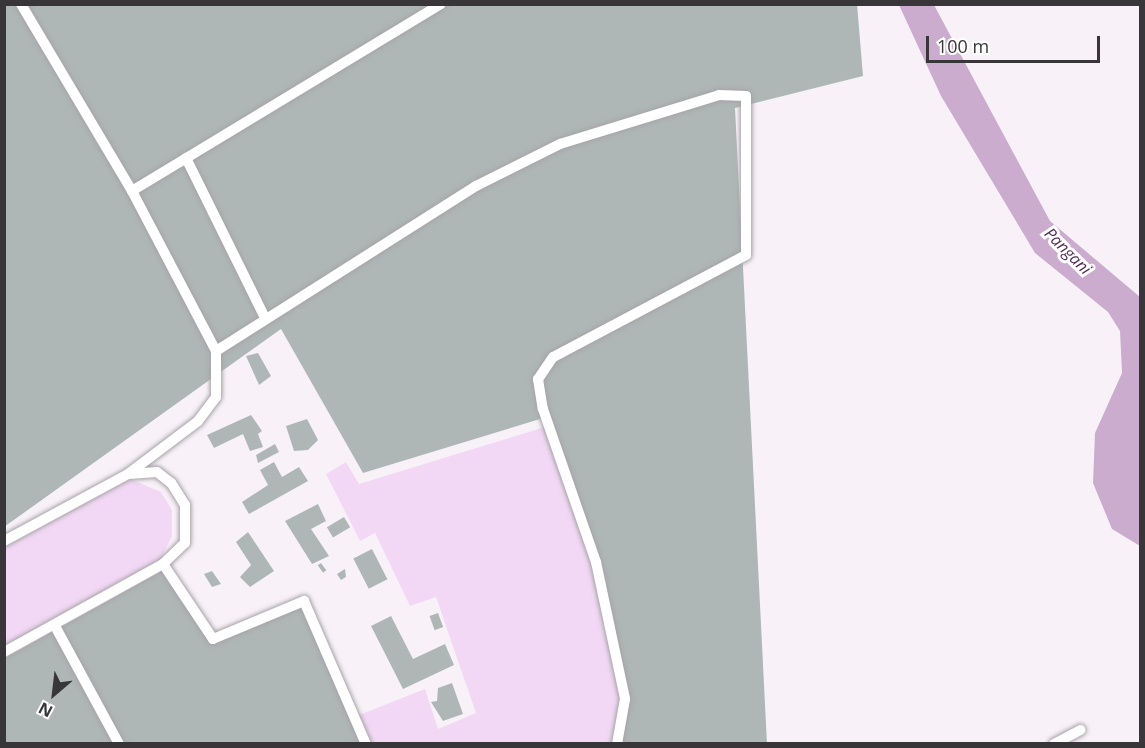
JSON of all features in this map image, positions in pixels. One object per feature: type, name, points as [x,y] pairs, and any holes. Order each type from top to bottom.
[{"type":"street","points":[[4,541],[128,474],[198,421],[216,397],[216,351],[132,191],[21,4]]},
{"type":"street","points":[[132,191],[441,4]]},
{"type":"street","points":[[216,351],[264,316],[476,186],[560,144],[719,95],[746,96],[746,255],[553,357],[538,379],[543,409],[596,562],[625,699],[617,744]]},
{"type":"street","points":[[186,158],[264,316]]},
{"type":"street","points":[[4,652],[55,626],[163,564],[185,543],[185,505],[171,483],[157,472],[128,474]]},
{"type":"street","points":[[163,564],[213,639],[304,602],[366,744]]},
{"type":"street","points":[[55,626],[119,744]]},
{"type":"street","points":[[1054,744],[1080,730]]},
{"type":"shaded area","points":[[545,427],[592,563],[621,699],[613,743],[371,743],[359,715],[425,689],[438,729],[476,713],[436,597],[410,606],[375,533],[360,541],[326,474],[346,462],[359,484]]},
{"type":"shaded area","points":[[130,479],[161,492],[172,510],[172,536],[160,560],[5,646],[5,547]]},
{"type":"water","name":"Pangani","points":[[899,5],[934,5],[1050,221],[1140,297],[1140,546],[1112,529],[1093,483],[1095,433],[1122,373],[1120,331],[1108,312],[1035,253],[941,96]]},
{"type":"building","points":[[4,4],[857,4],[863,76],[735,108],[767,744],[622,744],[630,699],[550,416],[363,473],[281,329],[4,527]]},
{"type":"building","points":[[258,353],[271,376],[259,385],[246,356]]},
{"type":"building","points":[[251,415],[262,431],[258,434],[263,447],[250,451],[243,434],[214,448],[207,435]]},
{"type":"building","points":[[307,419],[318,440],[308,450],[294,451],[286,426]]},
{"type":"building","points":[[275,444],[279,452],[258,463],[256,455]]},
{"type":"building","points":[[274,462],[282,477],[299,467],[308,481],[249,514],[242,502],[268,485],[260,470]]},
{"type":"building","points":[[318,504],[326,521],[311,529],[329,556],[312,564],[285,521]]},
{"type":"building","points":[[344,517],[350,527],[333,538],[327,527]]},
{"type":"building","points":[[248,532],[274,571],[250,587],[240,577],[251,565],[236,542]]},
{"type":"building","points":[[372,549],[387,579],[369,589],[353,559]]},
{"type":"building","points":[[321,563],[326,570],[323,573],[318,565]]},
{"type":"building","points":[[345,569],[346,577],[341,580],[337,574]]},
{"type":"building","points":[[162,571],[211,644],[302,607],[362,744],[5,744],[5,658]]},
{"type":"building","points":[[212,571],[221,584],[212,587],[204,574]]},
{"type":"building","points":[[438,613],[443,627],[435,630],[430,616]]},
{"type":"building","points":[[391,616],[413,659],[445,644],[454,665],[403,689],[371,626]]},
{"type":"building","points":[[452,683],[463,714],[443,721],[431,702],[437,701],[438,688]]}]
